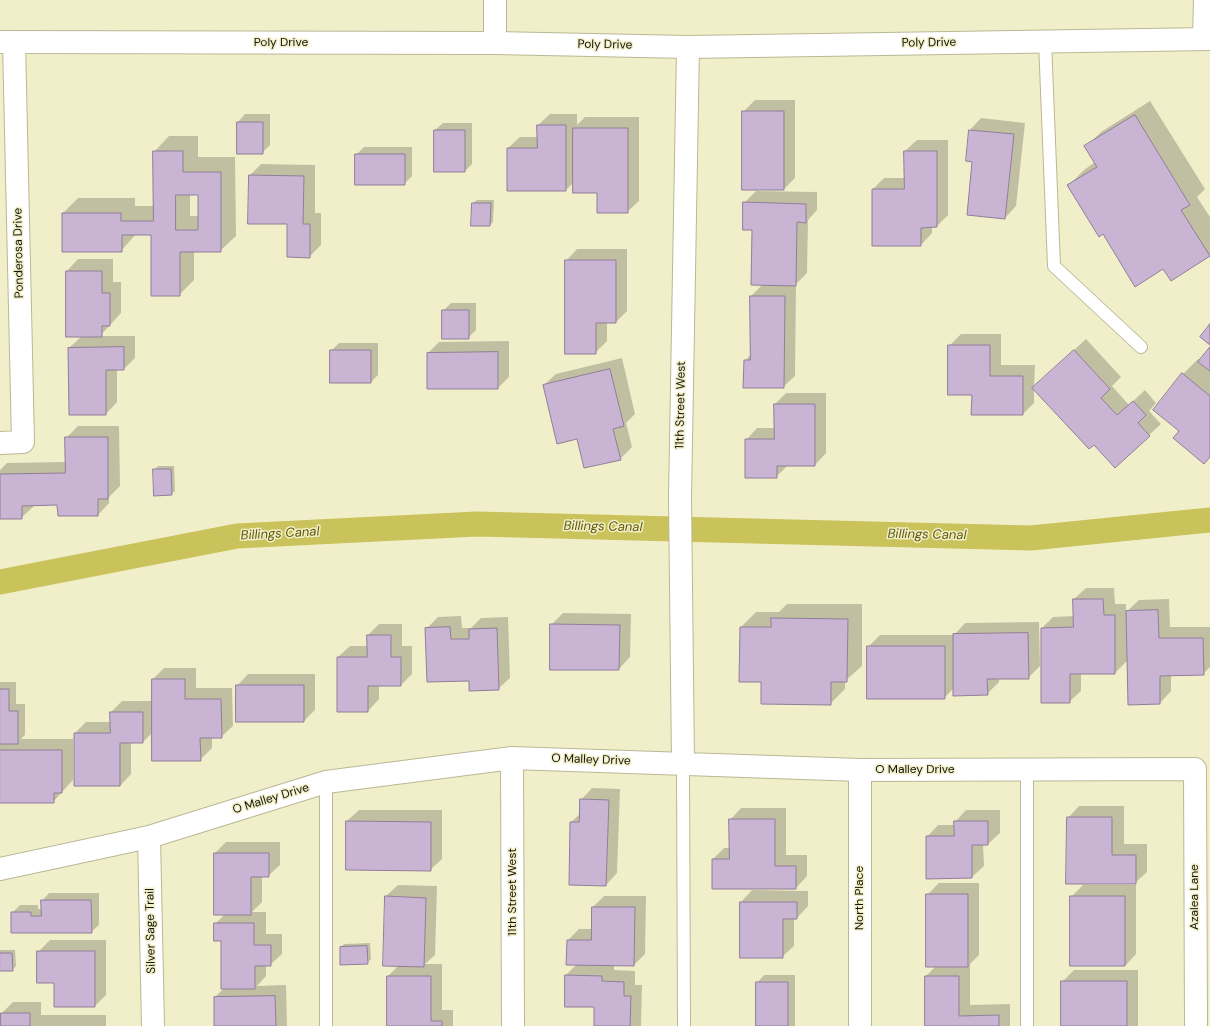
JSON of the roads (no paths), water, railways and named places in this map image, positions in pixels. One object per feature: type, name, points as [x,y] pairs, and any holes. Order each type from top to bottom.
[{"type":"street","points":[[495,0],[495,43]]},
{"type":"street","points":[[1205,0],[1207,38]]},
{"type":"street","name":"Poly Drive","points":[[7,42],[495,43],[688,47],[1207,38]]},
{"type":"street","name":"Ponderosa Drive","points":[[0,443],[23,442],[7,42]]},
{"type":"street","name":"11th Street West","points":[[683,763],[679,547],[688,47]]},
{"type":"street","name":"11th Street West","points":[[512,758],[513,1026]]},
{"type":"street","name":"O Malley Drive","points":[[0,869],[149,836],[326,782],[512,758],[860,770],[1194,769]]},
{"type":"street","name":"Azalea Lane","points":[[1194,769],[1196,1026]]},
{"type":"street","name":"North Place","points":[[860,770],[860,1026]]},
{"type":"street","name":"Silver Sage Trail","points":[[149,836],[153,1026]]},
{"type":"lane","points":[[1045,41],[1054,266],[1141,347]]},
{"type":"lane","points":[[683,763],[684,1026]]},
{"type":"lane","points":[[1027,770],[1028,1026]]},
{"type":"lane","points":[[326,782],[326,1026]]},
{"type":"waterway","name":"Billings Canal","points":[[0,582],[237,536],[477,524],[1031,538],[1210,520]]}]
